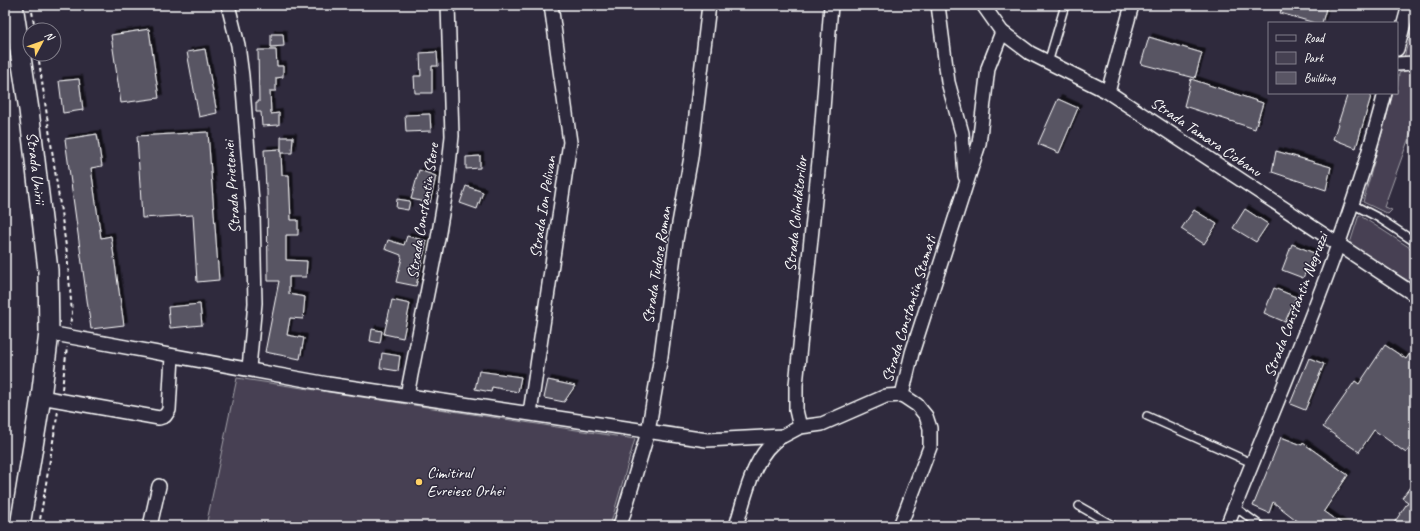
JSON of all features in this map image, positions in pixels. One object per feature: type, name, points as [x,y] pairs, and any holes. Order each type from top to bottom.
[{"type":"street","name":"Strada Unirii","points":[[13,5],[29,110],[48,270],[49,333],[41,397],[20,526]]},
{"type":"street","name":"Strada Prieteniei","points":[[228,5],[238,45],[242,76],[253,215],[255,303],[248,368]]},
{"type":"street","name":"Strada Constantin Stere","points":[[407,396],[447,185],[452,136],[448,5]]},
{"type":"street","name":"Strada Ion Pelivan","points":[[530,413],[570,142],[551,5]]},
{"type":"street","name":"Strada Tudose Roman","points":[[620,526],[648,432],[661,356],[674,255],[691,157],[709,5]]},
{"type":"street","name":"Strada Colindătorilor","points":[[800,427],[796,410],[796,385],[819,161],[831,5]]},
{"type":"street","name":"Strada Constantin Stamati","points":[[938,5],[948,82],[962,132],[966,184]]},
{"type":"street","name":"Strada Tamara Ciobanu","points":[[984,5],[1002,32],[1030,53],[1108,92],[1415,295]]},
{"type":"street","points":[[1108,92],[1132,5]]},
{"type":"street","points":[[1398,46],[1410,5]]},
{"type":"street","name":"Strada Constantin Stamati","points":[[900,526],[930,447],[930,428],[926,416],[916,405],[902,395],[912,353],[979,144],[988,68],[1002,32]]},
{"type":"street","points":[[1398,64],[1415,63]]},
{"type":"street","name":"Strada Constantin Negruzzi","points":[[1227,526],[1338,245],[1375,132],[1385,94]]},
{"type":"street","points":[[49,333],[172,356],[248,368],[328,384],[530,413],[648,432],[707,440],[783,436]]},
{"type":"street","points":[[41,397],[159,418],[165,416],[169,410],[172,356]]},
{"type":"street","points":[[736,526],[762,455],[773,442],[800,427],[822,424],[886,396],[902,395]]},
{"type":"street","points":[[150,526],[159,486]]},
{"type":"lane","points":[[1048,63],[1065,5]]},
{"type":"lane","points":[[1352,204],[1379,218],[1415,242]]},
{"type":"lane","points":[[1147,416],[1252,463]]},
{"type":"lane","points":[[1079,506],[1114,526]]},
{"type":"lane","points":[[1235,507],[1261,526]]},
{"type":"path","points":[[31,5],[34,22]]},
{"type":"green space","points":[[1415,18],[1415,60],[1403,61]]},
{"type":"green space","points":[[1415,68],[1415,121],[1384,207],[1392,210],[1388,214],[1363,202],[1393,94],[1398,94],[1399,73]]},
{"type":"green space","points":[[1359,215],[1415,251],[1415,285],[1355,249],[1350,243]]},
{"type":"green space","name":"Cimitirul Evreiesc Orhei","points":[[237,378],[635,439],[610,526],[206,526]]},
{"type":"building","points":[[1283,5],[1327,5],[1322,22],[1312,22],[1280,13]]},
{"type":"building","points":[[149,29],[159,98],[121,103],[111,35]]},
{"type":"building","points":[[271,34],[283,34],[284,46],[271,47]]},
{"type":"building","points":[[1149,37],[1202,53],[1195,78],[1141,64]]},
{"type":"building","points":[[205,49],[217,113],[199,117],[187,52]]},
{"type":"building","points":[[258,50],[276,50],[277,66],[283,66],[283,77],[276,78],[276,91],[270,91],[271,114],[279,113],[279,125],[262,126],[261,112],[256,112],[256,102],[259,102]]},
{"type":"building","points":[[437,52],[438,66],[432,66],[432,93],[415,93],[414,76],[421,76],[420,53]]},
{"type":"building","points":[[79,79],[83,110],[63,113],[59,81]]},
{"type":"building","points":[[1191,79],[1263,103],[1255,129],[1184,106]]},
{"type":"building","points":[[1348,94],[1372,94],[1356,148],[1333,139]]},
{"type":"building","points":[[1058,99],[1078,108],[1059,153],[1038,144]]},
{"type":"building","points":[[430,114],[431,131],[406,132],[405,115]]},
{"type":"building","points":[[208,132],[219,280],[197,282],[193,215],[142,218],[137,136]]},
{"type":"building","points":[[97,134],[102,166],[91,168],[101,238],[111,236],[124,325],[91,329],[65,139]]},
{"type":"building","points":[[281,137],[293,137],[292,153],[281,153],[282,175],[289,175],[291,220],[298,220],[298,235],[286,235],[286,260],[307,261],[306,277],[289,277],[289,294],[305,297],[303,319],[290,318],[287,335],[304,338],[300,359],[265,352],[279,281],[268,281],[267,188],[264,150],[281,149]]},
{"type":"building","points":[[1276,151],[1331,167],[1326,190],[1272,172]]},
{"type":"building","points":[[480,156],[480,168],[466,169],[466,157]]},
{"type":"building","points":[[419,170],[436,176],[430,203],[411,199]]},
{"type":"building","points":[[466,186],[483,192],[477,209],[460,203]]},
{"type":"building","points":[[397,199],[410,201],[408,210],[396,208]]},
{"type":"building","points":[[1245,209],[1268,224],[1256,242],[1233,228]]},
{"type":"building","points":[[1194,210],[1217,224],[1204,244],[1181,229]]},
{"type":"building","points":[[407,236],[427,241],[416,286],[396,282],[402,258],[401,255],[385,249],[388,240],[404,245]]},
{"type":"building","points":[[1292,244],[1314,253],[1303,278],[1282,270]]},
{"type":"building","points":[[1274,288],[1296,297],[1285,322],[1264,313]]},
{"type":"building","points":[[392,300],[410,304],[403,338],[384,334]]},
{"type":"building","points":[[200,304],[202,325],[170,328],[168,307]]},
{"type":"building","points":[[372,329],[382,331],[380,343],[370,341]]},
{"type":"building","points":[[1385,345],[1406,359],[1415,346],[1415,440],[1406,453],[1374,430],[1359,452],[1323,427],[1355,381],[1359,384]]},
{"type":"building","points":[[382,353],[400,356],[398,371],[380,368]]},
{"type":"building","points":[[1309,358],[1324,364],[1305,410],[1290,404]]},
{"type":"building","points":[[479,371],[521,377],[518,392],[492,387],[491,392],[475,389]]},
{"type":"building","points":[[548,380],[575,386],[564,402],[544,398]]},
{"type":"building","points":[[1281,437],[1302,445],[1303,443],[1348,475],[1324,511],[1345,526],[1304,526],[1273,502],[1269,513],[1253,506]]},
{"type":"building","points":[[1410,487],[1415,491],[1415,526],[1392,526],[1408,502],[1402,498]]},
{"type":"place","name":"Cimitirul Evreiesc Orhei","points":[[419,482]]}]
